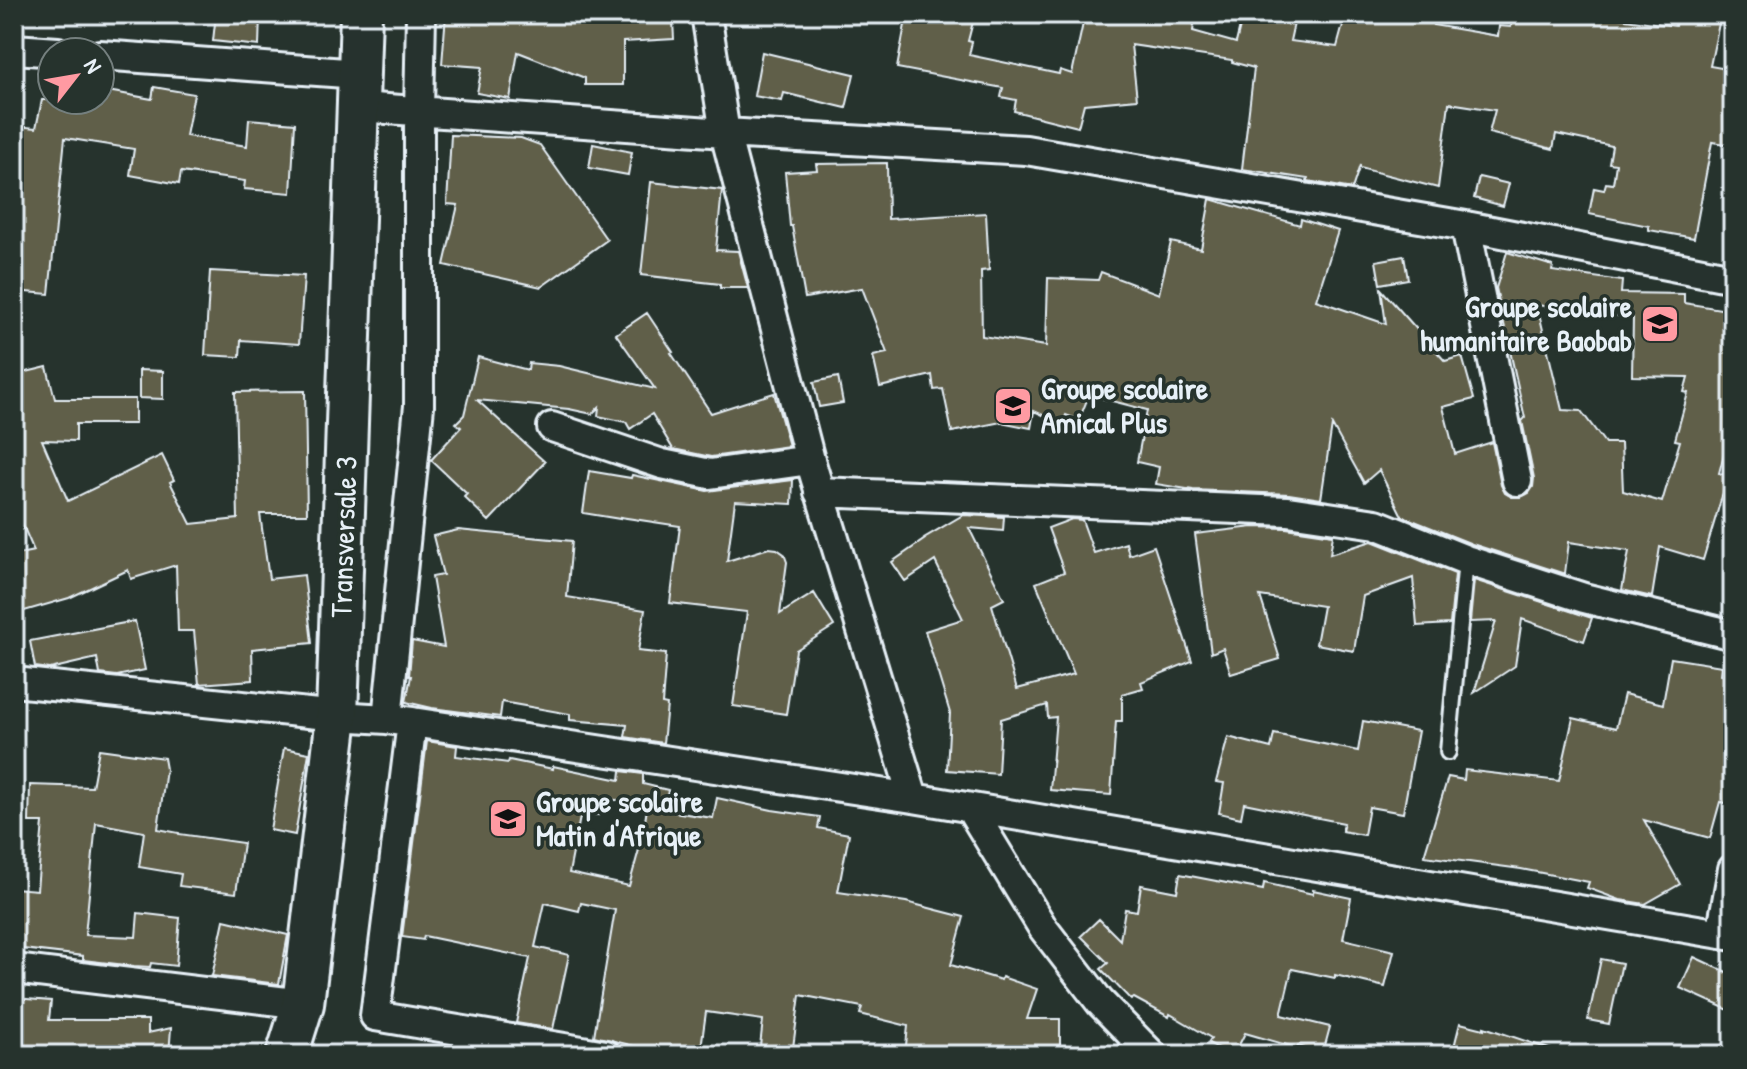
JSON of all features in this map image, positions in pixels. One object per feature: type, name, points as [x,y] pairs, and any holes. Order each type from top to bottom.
[{"type":"main road","name":"Transversale 3","points":[[287,1055],[303,1004],[337,716],[361,14]]},
{"type":"street","points":[[421,14],[419,406],[400,720],[375,1016],[606,1055]]},
{"type":"street","points":[[706,14],[725,133],[810,460],[913,798]]},
{"type":"street","points":[[14,49],[36,50]]},
{"type":"street","points":[[116,57],[359,90],[419,111],[1026,150],[1466,226],[1733,278]]},
{"type":"street","points":[[1466,226],[1517,481]]},
{"type":"street","points":[[552,427],[662,464],[710,474],[810,460]]},
{"type":"street","points":[[819,492],[1288,511],[1376,524],[1466,560],[1584,598],[1733,635]]},
{"type":"street","points":[[14,682],[400,720],[913,798],[1727,935],[1733,869]]},
{"type":"street","points":[[970,808],[1043,928],[1100,1002],[1152,1055]]},
{"type":"street","points":[[14,969],[303,1004]]},
{"type":"lane","points":[[1448,752],[1466,560]]},
{"type":"building","points":[[216,14],[260,14],[259,46],[213,41]]},
{"type":"building","points":[[446,14],[564,14],[580,20],[628,21],[627,14],[670,14],[674,39],[623,42],[623,85],[585,85],[585,78],[518,52],[510,99],[477,93],[482,67],[442,64]]},
{"type":"building","points":[[907,14],[975,14],[968,41],[972,42],[969,55],[1072,74],[1085,14],[1166,14],[1195,18],[1193,31],[1236,43],[1243,14],[1296,14],[1290,41],[1337,47],[1346,14],[1435,14],[1433,25],[1498,36],[1499,26],[1511,27],[1513,14],[1589,14],[1675,26],[1677,14],[1721,14],[1710,66],[1733,70],[1733,145],[1712,142],[1694,238],[1589,214],[1594,188],[1604,190],[1606,183],[1613,184],[1616,164],[1609,163],[1612,146],[1556,134],[1553,149],[1489,133],[1495,110],[1449,103],[1438,188],[1360,168],[1360,165],[1352,189],[1242,169],[1254,68],[1232,60],[1131,45],[1137,99],[1084,104],[1078,127],[1014,111],[1016,100],[1001,97],[1003,88],[897,68]]},
{"type":"building","points":[[762,52],[854,74],[846,108],[784,93],[782,101],[754,96]]},
{"type":"building","points":[[154,87],[194,94],[186,136],[247,146],[249,119],[295,123],[291,193],[244,189],[245,181],[181,172],[179,184],[130,175],[134,149],[65,138],[49,294],[14,291],[14,154],[17,126],[36,128],[39,116],[116,116],[116,93],[152,99]]},
{"type":"building","points":[[451,135],[521,138],[540,145],[607,240],[541,287],[444,265],[458,205],[447,204]]},
{"type":"building","points":[[593,144],[632,152],[628,175],[589,168]]},
{"type":"building","points":[[887,163],[888,219],[986,213],[989,270],[981,271],[982,336],[1046,346],[1048,278],[1098,280],[1101,272],[1159,294],[1171,242],[1201,249],[1210,199],[1300,225],[1301,219],[1338,231],[1316,300],[1386,324],[1381,289],[1445,361],[1462,356],[1474,399],[1443,407],[1455,454],[1492,442],[1501,485],[1505,493],[1512,497],[1529,493],[1534,478],[1522,421],[1525,418],[1496,288],[1507,252],[1553,266],[1552,271],[1622,281],[1621,293],[1684,294],[1684,303],[1733,311],[1733,420],[1719,473],[1728,476],[1703,560],[1660,547],[1652,597],[1622,590],[1629,551],[1569,542],[1565,574],[1472,544],[1402,516],[1379,470],[1364,483],[1332,425],[1321,499],[1289,494],[1193,490],[1156,484],[1159,467],[1137,462],[1147,410],[1089,395],[1079,420],[1066,415],[1063,424],[1034,411],[1031,428],[1001,422],[952,432],[943,389],[934,390],[932,375],[880,387],[873,356],[887,353],[862,288],[805,298],[790,226],[785,172],[817,170],[816,164]],"holes":[[[1537,305],[1633,318],[1632,376],[1688,377],[1684,392],[1688,393],[1675,440],[1680,441],[1662,502],[1623,491],[1621,443],[1605,443],[1581,411],[1562,410]]]},
{"type":"building","points":[[1479,177],[1509,184],[1503,206],[1474,198]]},
{"type":"building","points":[[651,182],[722,190],[716,250],[738,251],[748,288],[720,288],[720,284],[641,275]]},
{"type":"building","points":[[1404,256],[1408,279],[1380,284],[1376,261]]},
{"type":"building","points":[[210,271],[304,276],[299,344],[241,340],[240,357],[205,355]]},
{"type":"building","points":[[647,313],[711,413],[774,393],[789,446],[711,457],[673,449],[652,414],[630,429],[626,422],[598,416],[599,407],[592,414],[477,400],[545,462],[489,521],[464,497],[467,494],[431,460],[461,427],[456,423],[464,415],[478,357],[528,370],[529,363],[559,366],[655,389],[616,334]]},
{"type":"building","points":[[47,367],[55,399],[135,399],[135,424],[76,424],[76,441],[42,440],[68,501],[162,455],[174,480],[170,482],[191,524],[238,519],[235,392],[305,391],[307,514],[260,514],[269,579],[304,575],[312,643],[252,649],[253,680],[199,684],[194,631],[178,631],[176,565],[131,579],[128,570],[69,598],[14,614],[14,555],[34,551],[14,505],[14,375]]},
{"type":"building","points":[[139,370],[163,371],[163,399],[139,398]]},
{"type":"building","points":[[838,377],[843,403],[819,407],[814,382]]},
{"type":"building","points":[[589,471],[631,478],[632,475],[707,491],[793,480],[792,504],[735,501],[727,561],[769,548],[777,549],[784,554],[787,562],[780,614],[814,593],[834,626],[796,650],[786,714],[733,706],[747,612],[670,603],[680,526],[583,513]]},
{"type":"building","points":[[963,515],[1004,517],[1003,531],[969,528],[1004,599],[992,605],[1017,689],[1074,674],[1036,583],[1064,572],[1048,528],[1072,519],[1082,520],[1094,553],[1126,543],[1129,555],[1154,546],[1192,661],[1141,682],[1143,688],[1122,694],[1122,721],[1116,721],[1111,795],[1050,790],[1056,717],[1048,718],[1047,705],[1001,719],[998,774],[947,770],[950,713],[925,631],[963,619],[935,561],[905,581],[892,562]]},
{"type":"building","points":[[1253,527],[1333,535],[1330,554],[1372,541],[1455,574],[1450,624],[1417,626],[1413,578],[1363,596],[1354,651],[1316,644],[1323,606],[1260,596],[1280,659],[1231,674],[1223,648],[1211,653],[1195,534]]},
{"type":"building","points":[[458,530],[572,541],[567,597],[645,610],[638,651],[666,654],[662,704],[667,705],[663,743],[625,737],[627,725],[570,720],[570,714],[502,702],[500,717],[406,702],[411,676],[412,641],[444,647],[432,577],[443,575],[433,536]]},
{"type":"building","points":[[1474,580],[1592,618],[1584,641],[1522,619],[1515,666],[1474,693],[1496,621],[1470,622]]},
{"type":"building","points":[[135,621],[145,670],[117,676],[100,674],[97,658],[50,669],[35,667],[30,641]]},
{"type":"building","points":[[1671,658],[1722,666],[1721,675],[1733,677],[1733,781],[1726,803],[1720,802],[1710,838],[1644,820],[1680,884],[1645,904],[1620,900],[1587,888],[1589,882],[1424,856],[1448,777],[1464,780],[1465,770],[1559,781],[1573,718],[1616,728],[1624,694],[1663,704]]},
{"type":"building","points":[[1363,721],[1418,731],[1403,813],[1369,807],[1364,835],[1342,831],[1344,823],[1244,803],[1241,818],[1219,813],[1224,783],[1216,782],[1228,737],[1271,748],[1274,734],[1358,751]]},
{"type":"building","points":[[427,741],[457,746],[456,756],[508,763],[509,760],[553,769],[553,766],[620,780],[621,771],[643,774],[643,784],[668,790],[666,803],[601,799],[598,815],[581,812],[569,873],[629,886],[647,808],[713,818],[717,798],[820,817],[818,828],[849,834],[838,892],[906,902],[964,917],[951,965],[1037,989],[1027,1019],[1060,1019],[1060,1055],[905,1055],[908,1026],[860,1014],[862,1007],[800,995],[792,1055],[759,1055],[763,1020],[706,1012],[700,1055],[670,1055],[594,1036],[615,910],[581,903],[579,911],[545,903],[535,947],[569,955],[553,1029],[516,1023],[530,958],[424,936],[423,940],[402,937]]},
{"type":"building","points":[[284,748],[309,753],[295,835],[270,830]]},
{"type":"building","points":[[99,749],[164,758],[166,769],[158,829],[243,843],[236,893],[179,886],[181,874],[139,867],[144,832],[96,823],[85,935],[136,937],[138,913],[180,918],[176,966],[151,963],[150,967],[134,966],[14,948],[14,888],[37,890],[43,822],[29,822],[30,785],[92,787]]},
{"type":"building","points":[[1180,874],[1263,890],[1264,883],[1313,894],[1313,890],[1351,898],[1343,939],[1394,951],[1385,987],[1292,969],[1281,1015],[1330,1027],[1323,1053],[1245,1033],[1234,1055],[1208,1043],[1211,1038],[1170,1014],[1169,1017],[1134,998],[1131,1000],[1101,969],[1108,963],[1081,936],[1099,919],[1120,940],[1125,909],[1137,911],[1141,885],[1177,892]]},
{"type":"building","points":[[224,920],[288,935],[279,984],[212,976]]},
{"type":"building","points":[[1694,957],[1733,975],[1733,1012],[1680,988]]},
{"type":"building","points":[[1601,959],[1622,963],[1609,1024],[1588,1020]]},
{"type":"building","points":[[14,998],[51,1001],[49,1020],[148,1020],[148,1033],[171,1028],[169,1055],[14,1055]]},
{"type":"building","points":[[1460,1023],[1484,1027],[1555,1051],[1554,1055],[1452,1055]]},
{"type":"place","name":"Groupe scolaire humanitaire Baobab","points":[[1660,324]]},
{"type":"place","name":"Groupe scolaire Amical Plus","points":[[1013,406]]},
{"type":"place","name":"Groupe scolaire Matin d'Afrique","points":[[508,819]]}]
